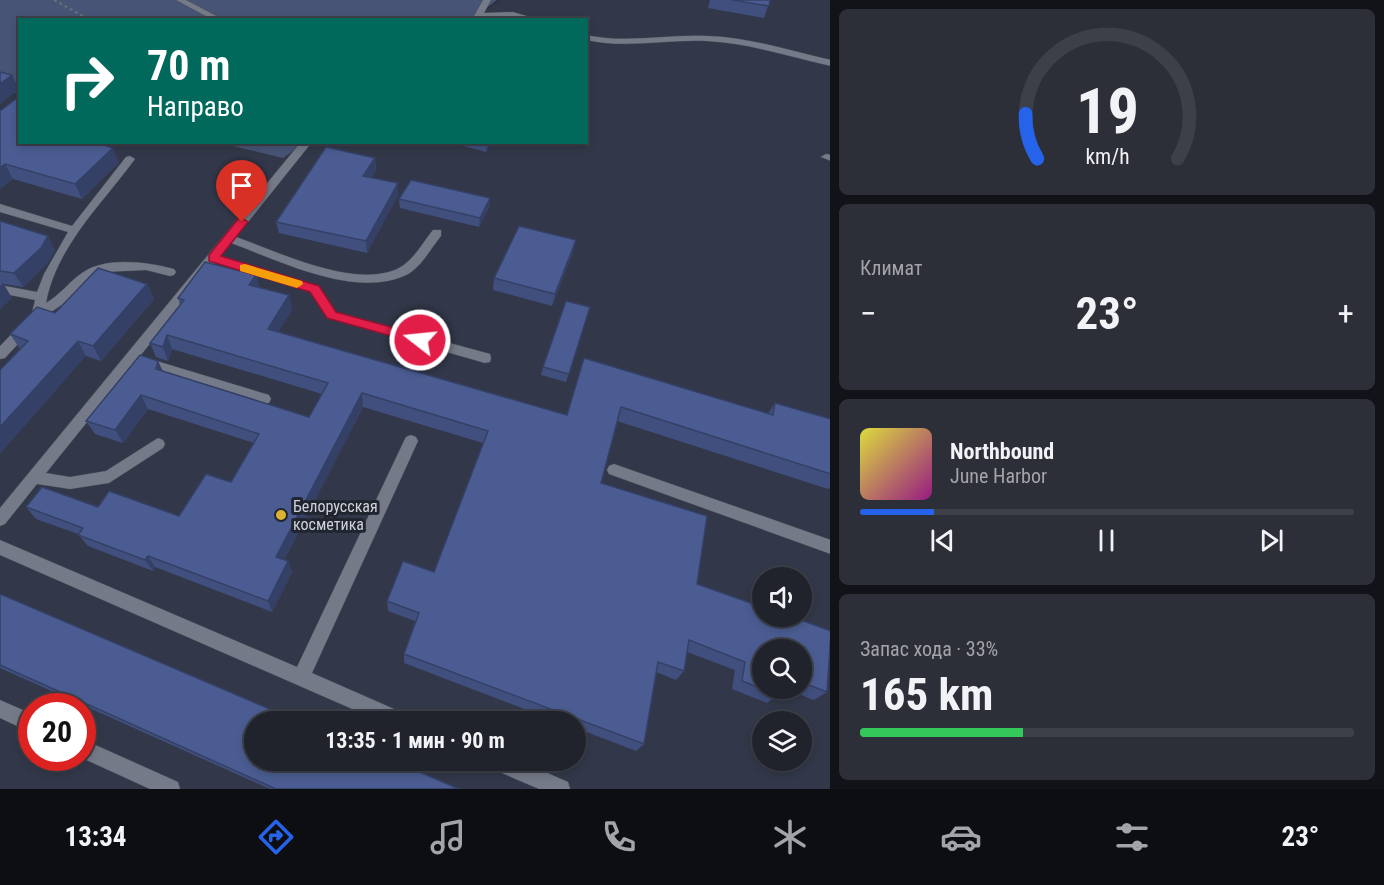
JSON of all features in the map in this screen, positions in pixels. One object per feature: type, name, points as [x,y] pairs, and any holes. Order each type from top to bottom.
[{"type":"lane","points":[[180,0],[216,18]]},
{"type":"lane","points":[[476,18],[487,0]]},
{"type":"lane","points":[[476,18],[501,14],[524,18]]},
{"type":"lane","points":[[588,38],[605,42],[643,43],[694,38],[728,42],[830,63]]},
{"type":"lane","points":[[0,519],[305,144]]},
{"type":"lane","points":[[39,315],[40,297],[74,230],[130,159]]},
{"type":"lane","points":[[0,208],[74,230]]},
{"type":"lane","points":[[229,238],[304,264],[354,278],[380,280],[405,270],[437,233]]},
{"type":"lane","points":[[213,258],[314,289],[332,315],[485,358]]},
{"type":"lane","points":[[0,354],[39,315],[65,297],[87,274],[102,268],[147,266],[170,272]]},
{"type":"lane","points":[[0,289],[40,297]]},
{"type":"lane","points":[[132,357],[264,399]]},
{"type":"lane","points":[[301,677],[411,441]]},
{"type":"lane","points":[[34,477],[70,483],[109,477],[158,444]]},
{"type":"lane","points":[[614,471],[830,547]]},
{"type":"lane","points":[[0,547],[379,711]]},
{"type":"lane","points":[[1,712],[18,719]]},
{"type":"lane","points":[[96,754],[171,789]]},
{"type":"lane","points":[[520,771],[561,789]]},
{"type":"path","points":[[54,0],[86,18]]},
{"type":"shaded area","points":[[0,0],[497,0],[474,18],[18,18],[18,94],[0,89]]},
{"type":"shaded area","points":[[500,0],[830,0],[830,789],[0,789],[0,89],[18,94],[18,144],[228,144],[276,156],[293,144],[588,144],[588,18],[474,18]]},
{"type":"shaded area","points":[[224,144],[303,144],[283,158]]},
{"type":"building","points":[[732,0],[770,0],[769,6]]},
{"type":"building","points":[[0,72],[12,75],[0,84]]},
{"type":"building","points":[[18,98],[18,144],[100,144],[113,148],[75,184],[5,164],[0,168],[0,111]]},
{"type":"building","points":[[326,147],[375,158],[363,176],[398,183],[366,241],[276,222]]},
{"type":"building","points":[[411,180],[490,198],[480,218],[399,199]]},
{"type":"building","points":[[0,221],[48,236],[41,248],[14,273],[0,271]]},
{"type":"building","points":[[519,226],[576,240],[555,294],[494,278]]},
{"type":"building","points":[[205,262],[256,275],[249,285],[289,295],[268,329],[567,415],[584,358],[773,415],[775,403],[830,419],[830,474],[621,407],[601,483],[707,516],[697,584],[752,603],[752,627],[812,627],[812,624],[830,631],[827,692],[812,686],[812,639],[752,639],[752,685],[742,681],[745,662],[689,640],[684,671],[658,662],[644,744],[586,722],[586,711],[556,711],[404,654],[419,613],[387,601],[403,561],[434,572],[488,431],[362,393],[276,557],[288,561],[268,601],[148,556],[145,560],[78,535],[83,528],[26,507],[42,487],[98,507],[109,491],[179,516],[206,474],[231,482],[259,434],[141,395],[115,430],[86,421],[140,355],[158,361],[156,369],[309,417],[328,383],[167,335],[163,347],[150,343],[184,300],[178,298]]},
{"type":"building","points":[[98,268],[147,284],[93,346],[78,341],[0,427],[0,370],[28,341],[10,334],[37,307],[55,313]]},
{"type":"building","points":[[566,301],[590,307],[569,374],[543,367]]},
{"type":"building","points":[[0,594],[274,711],[244,711],[244,771],[417,771],[459,789],[276,789],[96,708],[96,693],[62,693],[0,665]]},
{"type":"slow traffic","points":[[245,268],[297,284]]},
{"type":"place","name":"Белорусская косметика","points":[[281,515]]},
{"type":"route","points":[[242,222],[213,258],[314,289],[332,315],[420,340]]}]
